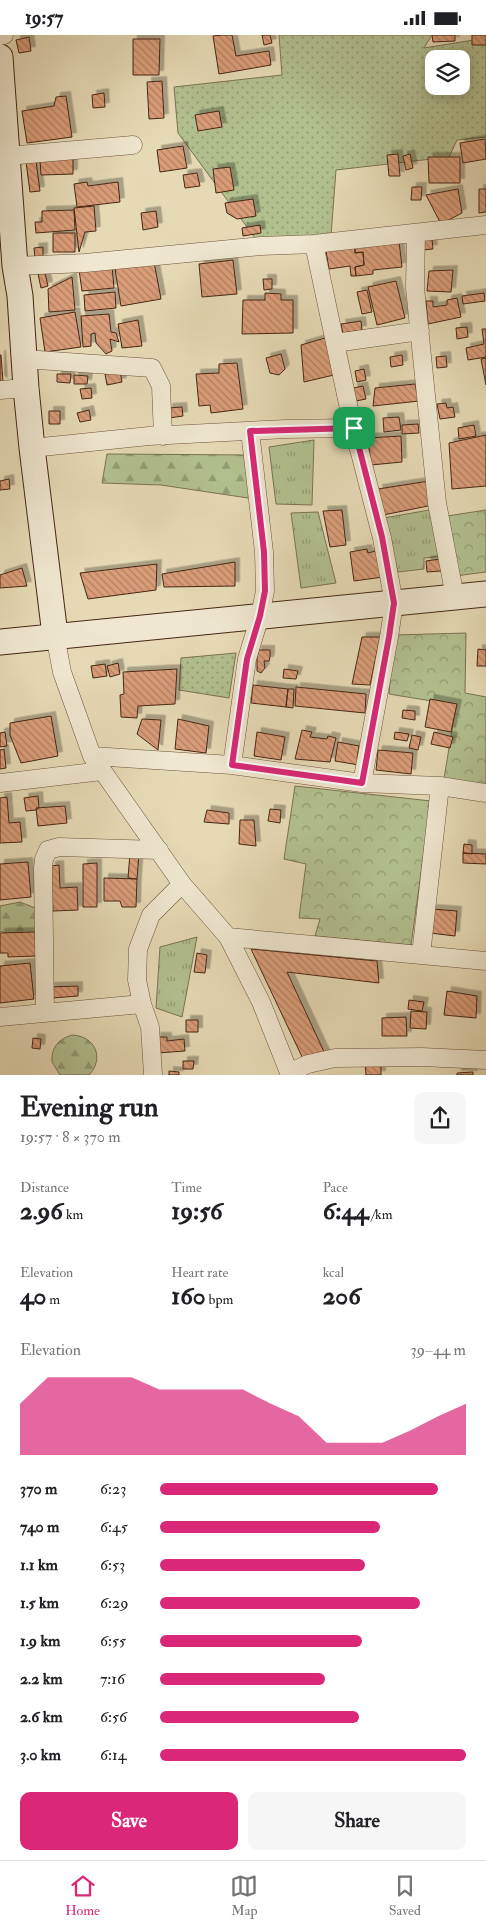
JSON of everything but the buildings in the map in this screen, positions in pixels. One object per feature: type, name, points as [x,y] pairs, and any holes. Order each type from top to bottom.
[{"type":"street","points":[[0,57],[6,156],[6,216],[20,296],[32,448],[55,635],[62,672],[92,756],[182,884],[228,937],[261,1002],[289,1074],[308,1064],[335,1058],[422,1057],[486,1060]]},
{"type":"street","points":[[6,156],[133,145]]},
{"type":"street","points":[[15,266],[85,263],[261,246],[314,245],[486,225]]},
{"type":"street","points":[[416,233],[415,289],[437,503],[455,597]]},
{"type":"street","points":[[314,245],[354,428],[382,537],[394,603],[362,783]]},
{"type":"street","points":[[335,343],[420,331]]},
{"type":"street","points":[[24,359],[152,368],[161,386],[163,436]]},
{"type":"street","points":[[0,390],[26,388]]},
{"type":"street","points":[[32,448],[163,436],[354,428]]},
{"type":"street","points":[[232,765],[247,659],[260,616],[265,591],[264,552],[250,431]]},
{"type":"street","points":[[0,642],[55,635],[486,594]]},
{"type":"street","points":[[92,756],[232,765],[362,783],[440,787],[486,793]]},
{"type":"street","points":[[0,783],[102,771]]},
{"type":"street","points":[[420,955],[440,787]]},
{"type":"street","points":[[45,1013],[43,868],[48,850],[59,847],[159,850]]},
{"type":"street","points":[[153,1075],[150,1027],[142,1004],[138,980],[138,949],[151,915],[182,884]]},
{"type":"street","points":[[228,937],[486,961]]},
{"type":"street","points":[[0,1017],[142,1004]]},
{"type":"green space","points":[[279,35],[432,35],[424,48],[486,38],[486,137],[457,140],[449,157],[336,170],[331,236],[255,238],[178,133],[174,87],[282,75]]},
{"type":"green space","points":[[314,440],[312,505],[276,504],[269,447]]},
{"type":"green space","points":[[107,454],[253,455],[248,498],[161,485],[102,483]]},
{"type":"green space","points":[[435,509],[444,556],[424,558],[424,569],[398,572],[384,518]]},
{"type":"green space","points":[[486,510],[486,572],[455,576],[447,516]]},
{"type":"green space","points":[[318,512],[336,583],[301,588],[291,513]]},
{"type":"green space","points":[[466,633],[465,693],[486,697],[486,790],[443,785],[456,705],[389,694],[394,635]]},
{"type":"green space","points":[[236,653],[229,698],[179,690],[181,658]]},
{"type":"green space","points":[[295,786],[431,801],[411,945],[315,936],[320,919],[299,918],[306,864],[284,859]]},
{"type":"green space","points":[[20,902],[35,908],[38,944],[0,931],[0,906]]},
{"type":"green space","points":[[197,937],[182,1017],[156,1008],[160,947]]},
{"type":"green space","points":[[72,1035],[87,1039],[95,1049],[97,1055],[96,1062],[89,1075],[60,1075],[52,1062],[56,1045]]},
{"type":"route","points":[[354,428],[382,537],[394,603],[362,783],[232,765],[247,659],[260,616],[265,591],[264,552],[250,431],[354,428]]}]
